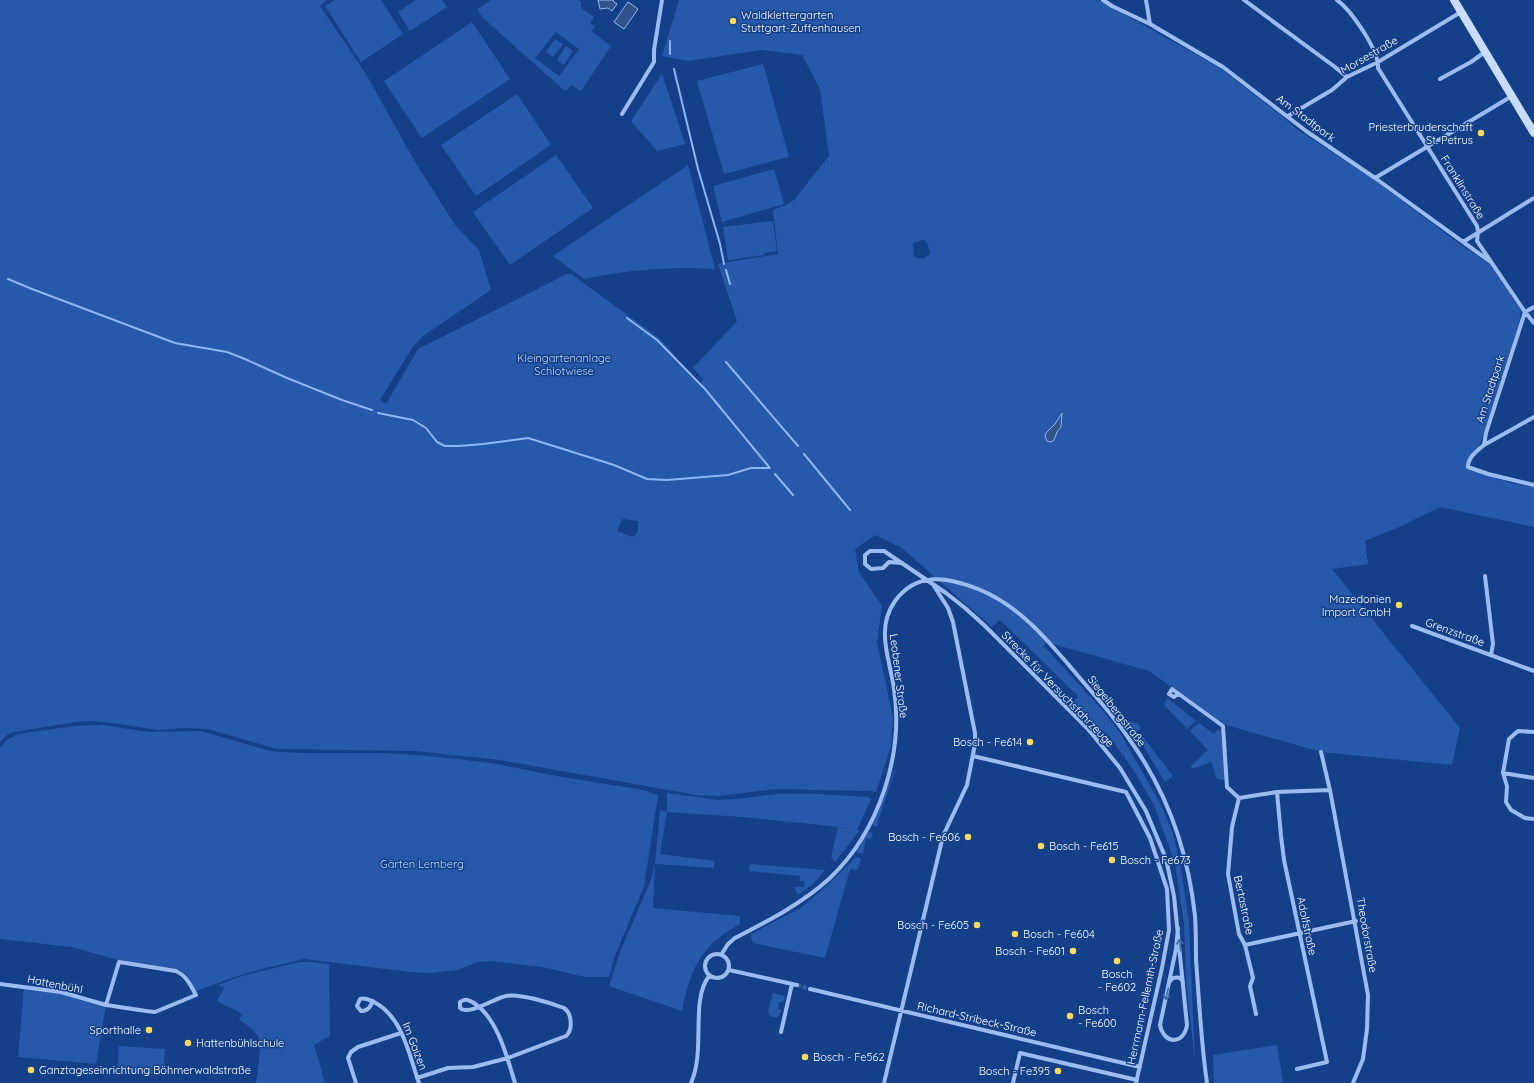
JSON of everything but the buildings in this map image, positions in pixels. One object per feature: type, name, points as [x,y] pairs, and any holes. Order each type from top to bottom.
[{"type":"main road","points":[[1454,0],[1534,133]]},
{"type":"street","points":[[622,114],[654,62],[654,50],[662,0]]},
{"type":"street","name":"Am Stadtpark","points":[[1103,0],[1150,24],[1223,67],[1306,131],[1375,178],[1492,263]]},
{"type":"street","points":[[1146,0],[1150,24]]},
{"type":"street","points":[[1244,0],[1330,63],[1346,77]]},
{"type":"street","name":"Franklinstraße","points":[[1337,0],[1348,9],[1376,53],[1378,68],[1477,226],[1477,241],[1534,323]]},
{"type":"street","name":"Morsestraße","points":[[1288,116],[1332,90],[1346,77],[1378,62],[1461,12]]},
{"type":"street","points":[[1440,78],[1471,62],[1486,52]]},
{"type":"street","points":[[1375,178],[1426,146],[1512,96]]},
{"type":"street","points":[[1463,242],[1534,198]]},
{"type":"street","points":[[1525,312],[1534,307]]},
{"type":"street","name":"Am Stadtpark","points":[[1484,445],[1486,433],[1525,312]]},
{"type":"street","points":[[1534,417],[1484,445],[1472,455],[1468,462],[1468,467],[1534,485]]},
{"type":"street","name":"Strecke für Versuchsfahrzeuge","points":[[902,563],[890,562],[883,568],[871,569],[865,564],[865,555],[870,551],[884,551],[902,563],[933,585],[953,598],[984,625],[1088,729],[1120,768],[1146,811],[1159,840],[1172,884],[1178,928],[1187,1025],[1186,1033],[1181,1038],[1175,1040],[1166,1038],[1161,1034],[1160,1025],[1170,982],[1178,928]]},
{"type":"street","name":"Grenzstraße","points":[[1486,576],[1493,644],[1491,655]]},
{"type":"street","name":"Leobener Straße","points":[[691,1083],[697,1068],[700,995],[709,976],[704,968],[706,960],[713,955],[721,955],[728,944],[735,938],[799,902],[829,879],[852,852],[873,818],[886,785],[891,767],[896,730],[894,689],[884,643],[886,620],[894,602],[901,594],[913,585],[924,580],[946,580]]},
{"type":"street","name":"Siegelbergstraße","points":[[946,580],[962,583],[987,592],[1015,610],[1031,623],[1052,645],[1127,735],[1144,762],[1162,796],[1179,835],[1190,877],[1195,918],[1196,958],[1203,1057],[1207,1083]]},
{"type":"street","points":[[884,1083],[944,836],[967,785],[973,756],[975,733],[953,622],[948,608],[933,585]]},
{"type":"street","name":"Grenzstraße","points":[[1412,626],[1534,671]]},
{"type":"street","points":[[1178,694],[1223,726],[1227,787],[1239,798],[1276,792],[1330,790]]},
{"type":"street","points":[[1534,732],[1518,731],[1509,739],[1503,773],[1507,786],[1506,802],[1511,810],[1525,818],[1534,819]]},
{"type":"street","name":"Theodorstraße","points":[[1321,752],[1356,921],[1368,995],[1367,1029],[1363,1059],[1353,1083]]},
{"type":"street","name":"Herrmann-Fellemth-Straße","points":[[973,756],[1126,792],[1150,838],[1167,888],[1169,930],[1162,968],[1136,1081]]},
{"type":"street","points":[[1503,773],[1534,778]]},
{"type":"street","name":"Adolfstraße","points":[[1276,792],[1284,860],[1327,1062],[1297,1069]]},
{"type":"street","name":"Bertastraße","points":[[1239,798],[1232,827],[1228,874],[1239,934],[1245,945],[1253,978],[1250,986],[1256,1014]]},
{"type":"street","points":[[1245,945],[1356,921]]},
{"type":"street","points":[[709,976],[712,978],[720,978],[729,970],[728,961],[721,955]]},
{"type":"street","name":"Hattenbühl","points":[[0,984],[61,992],[106,1005],[155,1012],[196,995],[188,980],[176,971],[118,962],[106,1005]]},
{"type":"street","points":[[729,970],[794,985],[781,1032]]},
{"type":"street","points":[[1170,982],[1173,978],[1177,977],[1182,979],[1184,984]]},
{"type":"street","name":"Richard-Stribeck-Straße","points":[[810,989],[1140,1067]]},
{"type":"street","points":[[417,1078],[448,1068],[473,1067],[508,1058],[566,1036],[571,1027],[567,1010],[558,1005],[512,995],[498,998],[480,1007],[492,1022],[508,1058],[515,1083]]},
{"type":"street","name":"Im Gaizen","points":[[373,1001],[390,1014],[396,1022],[419,1083]]},
{"type":"street","points":[[356,1083],[348,1058],[351,1052],[358,1047],[401,1033]]},
{"type":"street","points":[[1013,1083],[1020,1053],[1136,1081]]},
{"type":"green space","name":"Kleingartenanlage Schlotwiese","points":[[0,0],[327,0],[320,6],[366,74],[414,160],[455,225],[479,250],[491,290],[423,336],[412,348],[380,400],[386,404],[418,349],[567,274],[571,274],[659,338],[700,384],[703,379],[693,368],[737,321],[718,264],[778,254],[773,210],[794,200],[829,156],[820,89],[802,55],[761,50],[688,61],[662,56],[679,0],[1099,0],[1220,68],[1282,116],[1295,128],[1373,179],[1461,245],[1491,265],[1521,310],[1519,323],[1480,445],[1467,469],[1511,483],[1534,487],[1534,527],[1440,507],[1399,527],[1365,541],[1368,564],[1332,569],[1460,728],[1452,765],[1321,752],[1226,725],[1149,671],[1046,642],[1044,646],[1105,713],[1120,733],[1160,803],[1173,833],[1180,863],[1189,923],[1195,1062],[1186,980],[1184,923],[1175,863],[1154,805],[1134,771],[1110,737],[1072,704],[1078,696],[1000,620],[992,627],[902,548],[875,535],[855,549],[859,572],[882,606],[877,642],[893,718],[891,746],[876,792],[777,789],[718,796],[696,795],[500,760],[415,751],[277,749],[208,729],[183,728],[158,730],[92,721],[75,722],[14,732],[7,735],[0,742]],"holes":[[[923,240],[926,241],[930,251],[929,255],[923,259],[914,257],[913,243]],[[1055,424],[1061,427],[1057,432],[1046,433]],[[622,519],[638,521],[637,532],[632,537],[617,531]]]},
{"type":"green space","points":[[335,0],[381,0],[403,34],[361,62],[325,6]]},
{"type":"green space","points":[[416,0],[442,0],[447,7],[410,31],[398,12]]},
{"type":"green space","points":[[491,0],[578,0],[581,2],[581,8],[594,17],[590,23],[595,27],[591,31],[611,46],[581,91],[572,85],[565,91],[482,17],[478,9]],"holes":[[[556,32],[579,49],[559,76],[535,58]]]},
{"type":"green space","points":[[472,22],[510,79],[422,138],[384,81]]},
{"type":"green space","points":[[555,39],[563,44],[553,57],[546,52]]},
{"type":"green space","points":[[566,46],[573,51],[564,65],[557,60]]},
{"type":"green space","points":[[763,64],[789,157],[724,174],[697,81]]},
{"type":"green space","points":[[662,74],[685,144],[657,151],[631,121]]},
{"type":"green space","points":[[517,94],[551,145],[476,196],[441,145]]},
{"type":"green space","points":[[556,155],[593,208],[510,265],[473,212]]},
{"type":"green space","points":[[688,165],[715,269],[683,268],[650,270],[616,273],[584,279],[553,256]]},
{"type":"green space","points":[[774,169],[784,204],[722,222],[713,186]]},
{"type":"green space","points":[[773,221],[777,251],[764,253],[764,255],[728,260],[723,227]]},
{"type":"green space","points":[[1167,698],[1196,721],[1187,729],[1164,705]]},
{"type":"green space","points":[[1127,720],[1138,724],[1141,728],[1135,733]]},
{"type":"green space","points":[[1199,723],[1214,734],[1218,729],[1221,731],[1225,780],[1217,779],[1211,762],[1192,769],[1191,766],[1208,750],[1190,731]]},
{"type":"green space","name":"Gärten Lemberg","points":[[103,725],[148,732],[201,731],[270,751],[417,755],[497,764],[551,775],[643,790],[658,795],[644,886],[614,958],[609,977],[585,977],[543,967],[490,961],[478,962],[457,970],[431,973],[410,972],[304,959],[261,969],[196,991],[181,970],[121,961],[72,947],[0,939],[0,747],[7,740],[18,734],[75,726]]},
{"type":"green space","points":[[1140,733],[1173,776],[1165,782],[1137,735]]},
{"type":"green space","points":[[894,770],[895,771],[878,821],[878,825],[875,827],[872,824]]},
{"type":"green space","points":[[667,793],[718,800],[777,794],[816,794],[867,797],[871,799],[857,830],[860,830],[835,862],[831,857],[838,827],[850,828],[742,817],[667,812]]},
{"type":"green space","points":[[660,810],[667,812],[660,854],[714,861],[714,868],[655,864]]},
{"type":"green space","points":[[868,832],[873,833],[871,839],[866,838],[863,854],[856,852]]},
{"type":"green space","points":[[856,857],[861,858],[858,870],[850,869],[825,958],[753,943],[750,935],[802,907],[831,882]]},
{"type":"green space","points":[[655,864],[653,908],[740,916],[740,924],[716,941],[699,960],[689,983],[682,1011],[609,986],[620,952],[651,880]]},
{"type":"green space","points":[[750,864],[825,870],[814,883],[798,895],[794,887],[805,887],[804,881],[800,881],[800,876],[749,871]]},
{"type":"green space","points":[[300,962],[329,964],[330,1036],[314,1045],[325,1083],[256,1083],[260,1054],[260,1043],[258,1036],[253,1030],[239,1020],[242,1014],[217,1001],[224,988],[218,985],[242,976]]},
{"type":"green space","points":[[24,987],[61,992],[106,1005],[96,1064],[18,1057]]},
{"type":"green space","points":[[773,993],[785,996],[783,1002],[779,1002],[778,1009],[782,1010],[778,1017],[769,1015],[768,1011]]},
{"type":"green space","points":[[1277,1045],[1283,1083],[1214,1083],[1213,1055]]},
{"type":"green space","points":[[119,1046],[165,1049],[163,1075],[117,1072]]},
{"type":"shaded area","points":[[598,0],[613,0],[617,4],[612,11],[608,8],[600,9]]},
{"type":"shaded area","points":[[628,2],[638,9],[624,29],[614,22]]},
{"type":"shaded area","points":[[1062,413],[1061,427],[1054,440],[1051,442],[1047,441],[1045,436],[1046,433],[1055,424]]},
{"type":"waterway","points":[[670,41],[670,54]]},
{"type":"waterway","points":[[674,69],[698,169],[720,244],[724,264]]},
{"type":"waterway","points":[[726,270],[730,284]]},
{"type":"waterway","points":[[8,279],[175,343],[227,352],[287,378],[342,400],[372,410]]},
{"type":"waterway","points":[[627,318],[657,340],[705,389],[769,467]]},
{"type":"waterway","points":[[726,362],[798,446]]},
{"type":"waterway","points":[[378,413],[413,420],[426,428],[437,442],[445,446],[483,444],[528,438],[614,465],[647,479],[667,480],[728,475],[751,468],[770,468]]},
{"type":"waterway","points":[[804,454],[850,510]]},
{"type":"waterway","points":[[775,474],[793,495]]},
{"type":"tunnel","points":[[797,985],[810,989]]},
{"type":"place","name":"Waldklettergarten Stuttgart-Zuffenhausen","points":[[733,21]]},
{"type":"place","name":"Priesterbruderschaft St. Petrus","points":[[1481,133]]},
{"type":"place","name":"Mazedonien Import GmbH","points":[[1399,605]]},
{"type":"place","name":"Bosch - Fe614","points":[[1030,742]]},
{"type":"place","name":"Bosch - Fe606","points":[[968,837]]},
{"type":"place","name":"Bosch - Fe615","points":[[1041,846]]},
{"type":"place","name":"Bosch - Fe673","points":[[1112,860]]},
{"type":"place","name":"Bosch - Fe605","points":[[977,925]]},
{"type":"place","name":"Bosch - Fe604","points":[[1015,934]]},
{"type":"place","name":"Bosch - Fe601","points":[[1073,951]]},
{"type":"place","name":"Bosch - Fe602","points":[[1117,961]]},
{"type":"place","name":"Bosch - Fe600","points":[[1070,1016]]},
{"type":"place","name":"Sporthalle","points":[[149,1030]]},
{"type":"place","name":"Hattenbühlschule","points":[[188,1043]]},
{"type":"place","name":"Bosch - Fe562","points":[[805,1057]]},
{"type":"place","name":"Ganztageseinrichtung Böhmerwaldstraße","points":[[31,1070]]},
{"type":"place","name":"Bosch - Fe395","points":[[1058,1071]]}]
